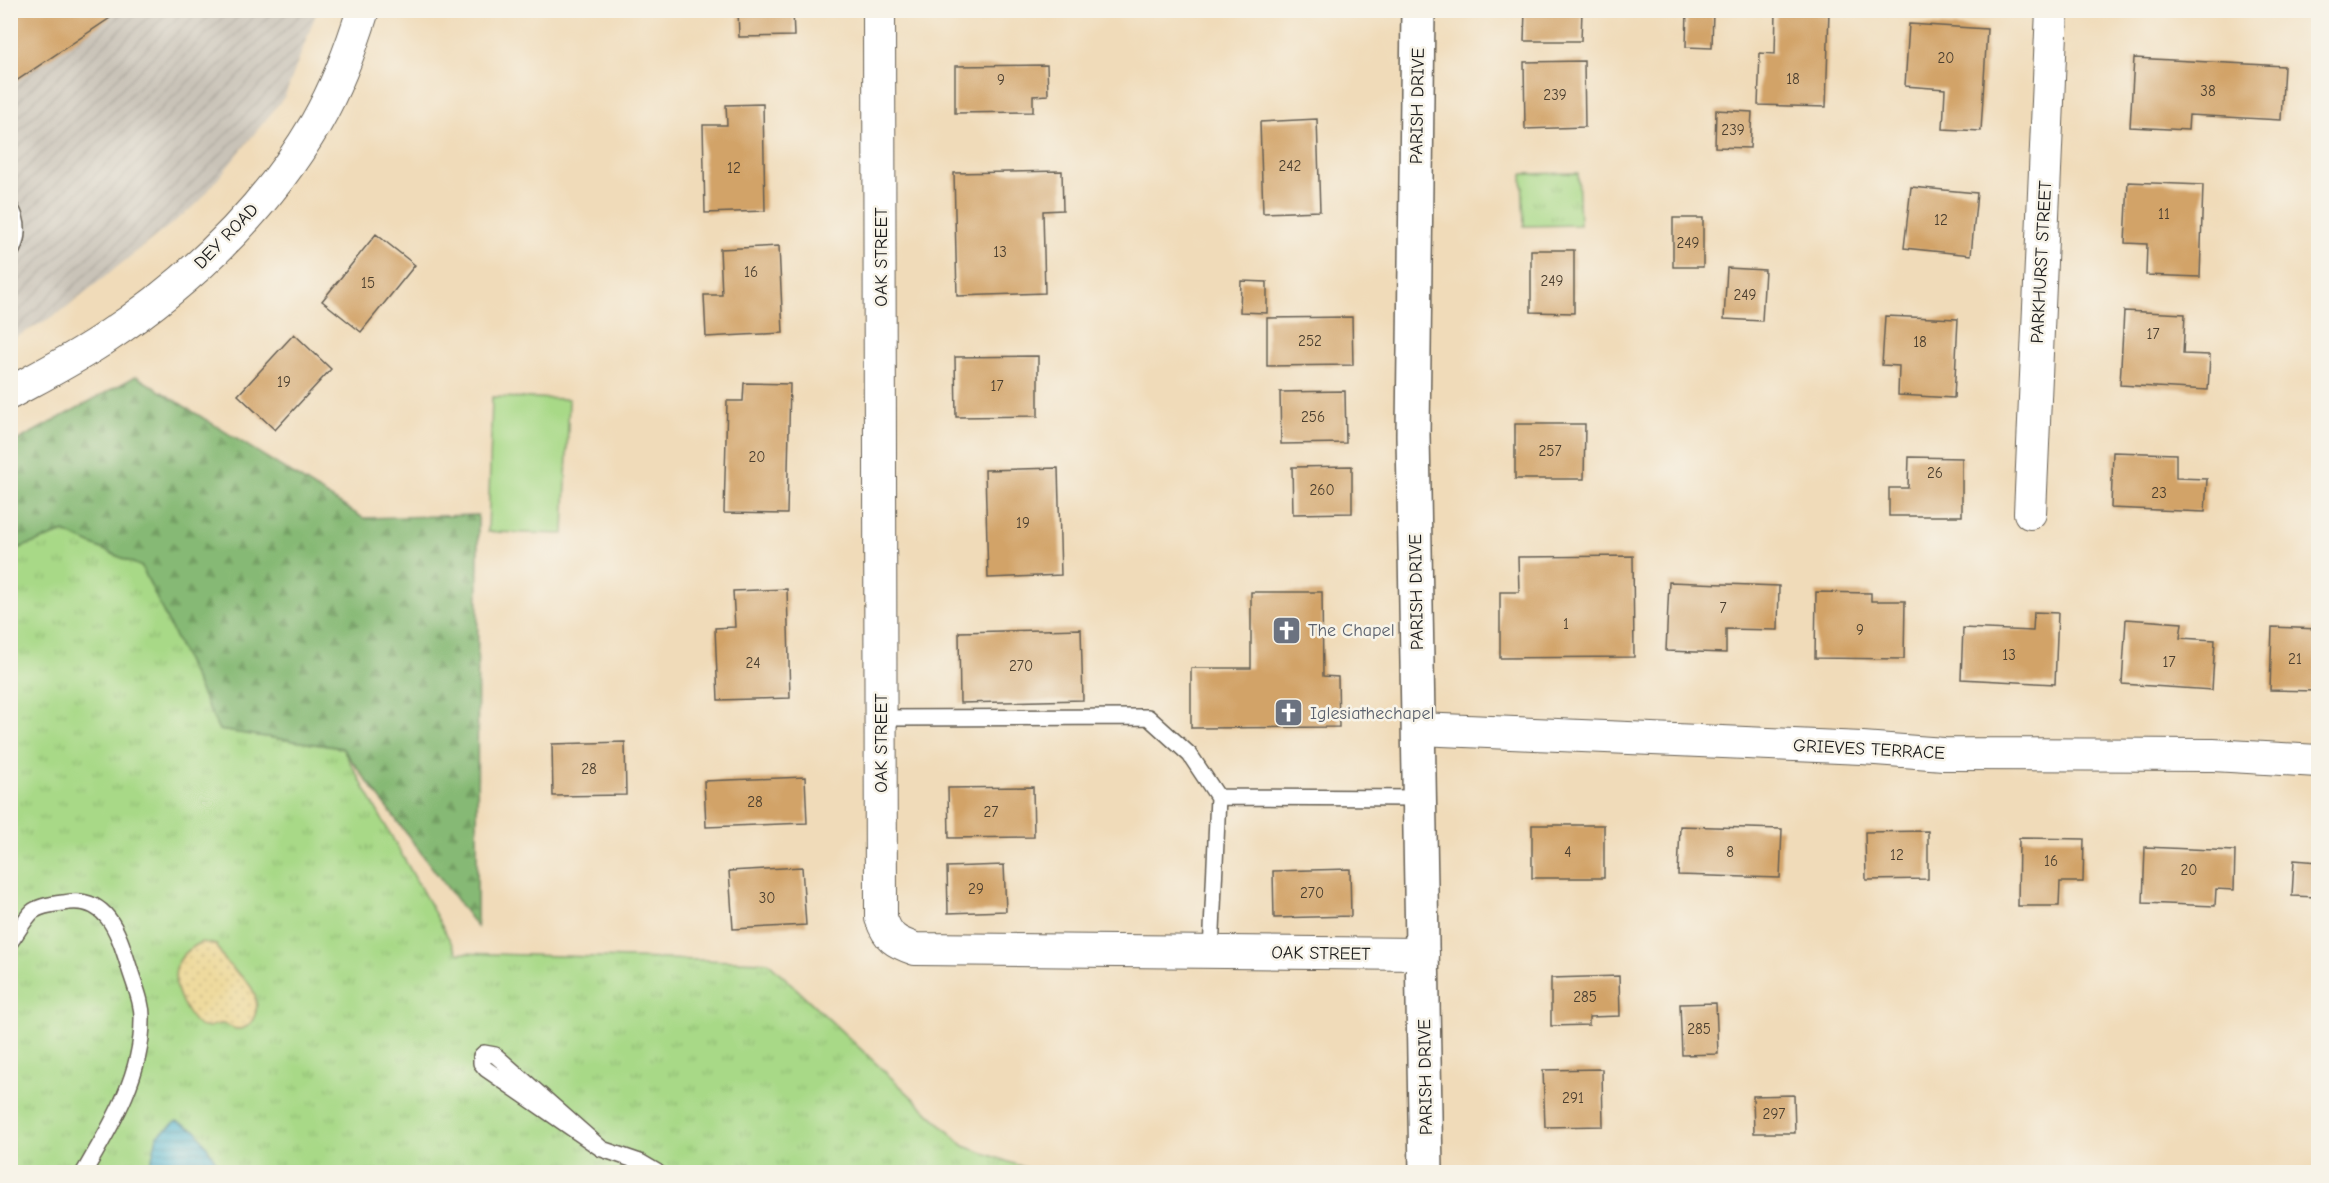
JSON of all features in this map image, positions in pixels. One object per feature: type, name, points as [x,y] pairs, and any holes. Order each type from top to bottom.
[{"type":"street","name":"DEY ROAD","points":[[10,393],[110,335],[166,295],[224,242],[274,184],[316,123],[348,58],[363,10]]},
{"type":"street","name":"OAK STREET","points":[[879,10],[881,918],[886,931],[898,943],[915,949],[1423,954]]},
{"type":"street","name":"PARISH DRIVE","points":[[1418,10],[1413,435],[1426,1173]]},
{"type":"street","name":"PARKHURST STREET","points":[[2030,513],[2052,10]]},
{"type":"street","name":"GRIEVES TERRACE","points":[[1419,729],[1862,748],[1944,754],[2212,755],[2319,761]]},
{"type":"lane","points":[[10,207],[17,224],[18,240],[10,254]]},
{"type":"lane","points":[[881,718],[1148,717],[1190,755],[1218,797],[1211,952]]},
{"type":"lane","points":[[1218,797],[1420,798]]},
{"type":"lane","points":[[10,942],[33,912],[71,901],[88,902],[101,908],[125,954],[143,1018],[141,1039],[133,1077],[84,1173]]},
{"type":"lane","points":[[602,1149],[495,1055],[484,1053],[481,1056],[481,1063],[486,1069],[579,1135],[602,1149],[640,1162],[657,1173]]},
{"type":"shaded area","points":[[11,11],[317,11],[285,96],[199,202],[59,313],[11,340]]},
{"type":"green space","points":[[1578,173],[1580,225],[1524,226],[1522,174]]},
{"type":"green space","points":[[136,376],[363,518],[478,515],[477,927],[342,748],[219,730],[142,567],[64,532],[11,551],[11,444]]},
{"type":"green space","points":[[492,397],[569,399],[564,534],[488,532]]},
{"type":"green space","points":[[64,532],[142,567],[219,730],[342,748],[457,953],[768,962],[964,1146],[1037,1172],[11,1172],[11,551]]},
{"type":"sand","points":[[202,942],[216,945],[226,962],[245,979],[254,993],[257,1004],[255,1014],[247,1026],[237,1029],[224,1024],[201,1027],[185,1008],[178,992],[175,974],[185,953]]},
{"type":"water","points":[[177,1121],[197,1131],[223,1172],[149,1172],[157,1136]]},
{"type":"building","points":[[10,10],[105,10],[110,18],[10,85]]},
{"type":"building","points":[[738,10],[793,10],[794,36],[739,37]]},
{"type":"building","points":[[1525,10],[1582,10],[1581,41],[1524,41]]},
{"type":"building","points":[[1687,10],[1713,10],[1712,48],[1686,47]]},
{"type":"building","points":[[1776,10],[1829,10],[1826,107],[1758,105],[1760,53],[1775,54]]},
{"type":"building","points":[[1909,24],[1987,29],[1981,131],[1943,129],[1945,89],[1905,86]]},
{"type":"building","points":[[2134,58],[2284,66],[2281,120],[2189,115],[2188,130],[2130,127]]},
{"type":"building","points":[[1584,61],[1585,127],[1525,129],[1524,62]]},
{"type":"building","points":[[1047,65],[1048,95],[1033,96],[1033,112],[955,113],[955,66]]},
{"type":"building","points":[[763,104],[765,211],[705,213],[703,125],[727,125],[726,105]]},
{"type":"building","points":[[1716,110],[1752,112],[1750,148],[1715,147]]},
{"type":"building","points":[[1317,119],[1320,211],[1263,213],[1260,122]]},
{"type":"building","points":[[1062,171],[1063,210],[1043,211],[1045,293],[957,296],[954,173]]},
{"type":"building","points":[[2128,182],[2203,185],[2200,277],[2146,275],[2147,244],[2125,243]]},
{"type":"building","points":[[1911,187],[1977,193],[1971,255],[1904,248]]},
{"type":"building","points":[[1673,218],[1703,218],[1703,267],[1673,267]]},
{"type":"building","points":[[376,234],[415,265],[361,332],[322,301]]},
{"type":"building","points":[[779,246],[783,333],[706,337],[704,295],[722,295],[720,249]]},
{"type":"building","points":[[1531,250],[1574,250],[1574,313],[1531,312]]},
{"type":"building","points":[[1727,268],[1765,270],[1762,321],[1724,319]]},
{"type":"building","points":[[1241,281],[1267,282],[1267,313],[1240,312]]},
{"type":"building","points":[[2124,311],[2185,314],[2183,354],[2210,355],[2208,390],[2120,385]]},
{"type":"building","points":[[1885,316],[1958,319],[1954,398],[1898,395],[1899,366],[1882,365]]},
{"type":"building","points":[[1352,317],[1353,365],[1267,366],[1267,318]]},
{"type":"building","points":[[294,334],[331,369],[275,430],[238,395]]},
{"type":"building","points":[[1038,356],[1038,416],[956,417],[955,357]]},
{"type":"building","points":[[744,383],[790,384],[787,514],[724,513],[727,401],[743,401]]},
{"type":"building","points":[[1345,391],[1346,443],[1281,444],[1280,392]]},
{"type":"building","points":[[1515,424],[1585,424],[1584,479],[1515,479]]},
{"type":"building","points":[[2113,452],[2176,454],[2176,478],[2207,479],[2205,512],[2111,508]]},
{"type":"building","points":[[1909,457],[1962,458],[1962,516],[1889,516],[1889,488],[1908,488]]},
{"type":"building","points":[[1352,466],[1352,513],[1293,514],[1292,467]]},
{"type":"building","points":[[1058,468],[1061,575],[988,578],[985,470]]},
{"type":"building","points":[[1633,556],[1634,657],[1500,658],[1500,592],[1519,592],[1518,557]]},
{"type":"building","points":[[1669,582],[1779,586],[1778,630],[1726,629],[1726,653],[1666,651]]},
{"type":"building","points":[[787,589],[790,698],[718,700],[715,628],[735,627],[733,591]]},
{"type":"building","name":"The Chapel","points":[[1251,592],[1322,592],[1323,676],[1338,677],[1339,727],[1191,728],[1191,668],[1251,668]]},
{"type":"building","points":[[1816,592],[1871,593],[1871,601],[1905,601],[1904,659],[1815,658]]},
{"type":"building","points":[[2034,612],[2058,613],[2055,684],[1961,679],[1963,628],[2033,631]]},
{"type":"building","points":[[2126,619],[2182,623],[2180,638],[2215,640],[2212,690],[2122,684]]},
{"type":"building","points":[[2272,627],[2318,629],[2318,691],[2270,690]]},
{"type":"building","points":[[1081,629],[1083,700],[960,703],[959,632]]},
{"type":"building","points":[[625,742],[626,795],[553,796],[552,744]]},
{"type":"building","points":[[805,777],[807,823],[706,827],[704,781]]},
{"type":"building","points":[[1033,787],[1034,837],[949,838],[948,788]]},
{"type":"building","points":[[1532,825],[1604,825],[1604,878],[1532,878]]},
{"type":"building","points":[[1680,826],[1782,829],[1780,878],[1678,875]]},
{"type":"building","points":[[1928,831],[1928,879],[1866,880],[1865,832]]},
{"type":"building","points":[[2019,838],[2084,839],[2083,882],[2060,882],[2059,906],[2018,906]]},
{"type":"building","points":[[2145,847],[2235,851],[2234,890],[2216,889],[2215,906],[2143,903]]},
{"type":"building","points":[[2294,860],[2318,862],[2318,897],[2292,896]]},
{"type":"building","points":[[1004,865],[1006,911],[948,913],[947,867]]},
{"type":"building","points":[[802,867],[806,925],[733,929],[729,871]]},
{"type":"building","points":[[1350,869],[1351,916],[1274,918],[1273,871]]},
{"type":"building","points":[[1619,976],[1620,1016],[1589,1017],[1589,1025],[1551,1026],[1551,978]]},
{"type":"building","points":[[1716,1003],[1718,1054],[1682,1055],[1680,1004]]},
{"type":"building","points":[[1602,1069],[1603,1126],[1545,1127],[1543,1070]]},
{"type":"building","points":[[1794,1095],[1795,1133],[1754,1133],[1753,1096]]},
{"type":"place","name":"The Chapel","points":[[1287,630]]},
{"type":"place","name":"Iglesiathechapel","points":[[1289,713]]}]
